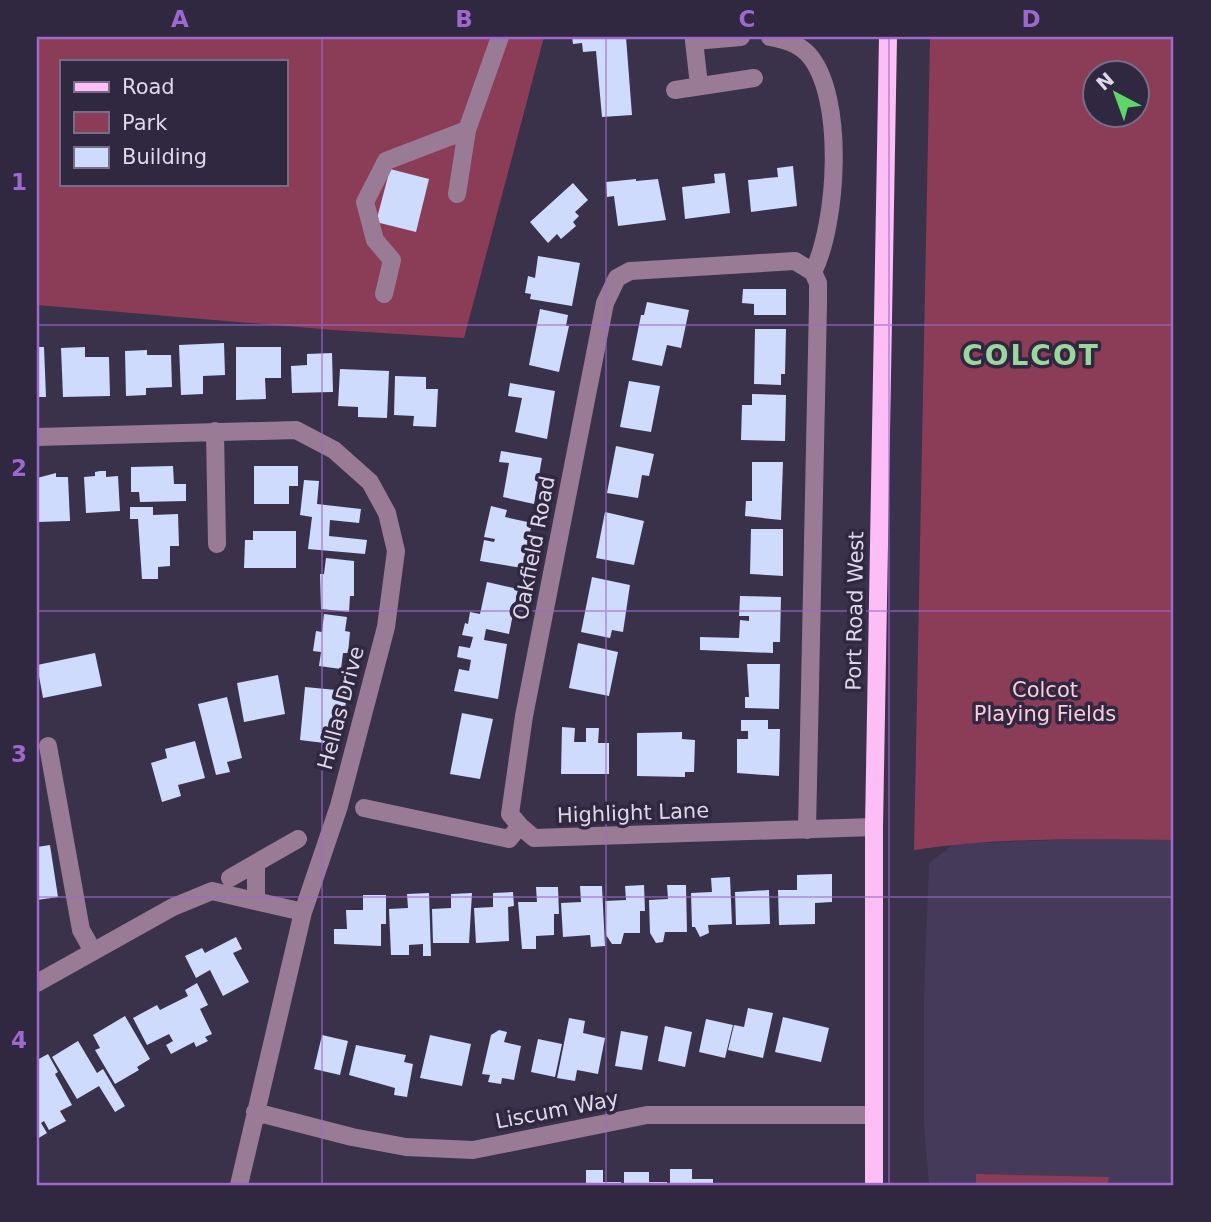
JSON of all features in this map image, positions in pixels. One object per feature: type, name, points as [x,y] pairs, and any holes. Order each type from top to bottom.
[{"type":"main road","name":"Port Road West","points":[[874,1185],[874,827],[888,37]]},
{"type":"street","points":[[457,194],[467,130],[500,37]]},
{"type":"street","points":[[698,78],[694,39],[741,37]]},
{"type":"street","points":[[770,37],[794,43],[810,56],[826,92],[835,178],[831,221],[822,253],[813,272],[818,283],[818,303],[807,830]]},
{"type":"street","points":[[676,90],[698,78],[754,78]]},
{"type":"street","points":[[384,294],[392,260],[375,240],[365,202],[386,161],[467,130]]},
{"type":"street","name":"Oakfield Road","points":[[520,826],[510,814],[524,716],[605,303],[617,278],[629,271],[795,261],[813,272]]},
{"type":"street","name":"Hellas Drive","points":[[37,437],[296,430],[334,450],[370,482],[387,513],[396,551],[386,627],[339,806],[303,912],[239,1185]]},
{"type":"street","points":[[215,431],[217,544]]},
{"type":"street","points":[[48,746],[81,930],[93,951]]},
{"type":"street","points":[[364,808],[509,839],[520,826]]},
{"type":"street","name":"Highlight Lane","points":[[520,826],[534,838],[874,827]]},
{"type":"street","points":[[230,878],[298,839]]},
{"type":"street","points":[[256,863],[256,901]]},
{"type":"street","points":[[37,983],[173,907],[212,891],[303,912]]},
{"type":"street","name":"Liscum Way","points":[[255,1112],[352,1137],[406,1147],[473,1150],[647,1115],[872,1115]]},
{"type":"shaded area","points":[[1079,839],[1174,840],[1174,1185],[929,1185],[924,1127],[924,994],[929,863],[954,844]]},
{"type":"green space","points":[[37,37],[544,37],[464,338],[333,330],[37,305]]},
{"type":"green space","name":"Colcot Playing Fields","points":[[930,37],[1174,37],[1174,840],[1077,839],[914,850]]},
{"type":"green space","points":[[976,1174],[1109,1177],[1108,1185],[976,1185]]},
{"type":"building","points":[[572,37],[626,37],[632,115],[602,117],[596,51],[583,52],[582,43],[573,44]]},
{"type":"building","points":[[793,166],[797,206],[751,212],[748,180],[778,177],[777,168]]},
{"type":"building","points":[[390,169],[429,179],[416,232],[376,222]]},
{"type":"building","points":[[725,173],[730,213],[685,219],[682,187],[715,183],[714,174]]},
{"type":"building","points":[[658,179],[666,220],[618,226],[614,196],[607,197],[606,182]]},
{"type":"building","points":[[573,183],[588,200],[575,212],[579,216],[573,222],[576,226],[561,239],[557,234],[548,243],[530,222]]},
{"type":"building","points":[[538,256],[580,263],[572,306],[530,299],[531,294],[525,293],[528,276],[535,278]]},
{"type":"building","points":[[743,289],[786,289],[786,315],[754,315],[754,304],[742,303]]},
{"type":"building","points":[[647,302],[689,310],[681,348],[667,345],[662,366],[632,360],[641,315],[644,315]]},
{"type":"building","points":[[540,309],[568,315],[566,326],[569,326],[559,372],[529,365]]},
{"type":"building","points":[[755,329],[786,329],[785,374],[781,374],[781,385],[754,384]]},
{"type":"building","points":[[224,343],[225,375],[203,376],[203,394],[181,395],[179,345]]},
{"type":"building","points":[[37,347],[44,347],[46,397],[37,397]]},
{"type":"building","points":[[85,347],[85,357],[109,357],[110,396],[63,397],[61,348]]},
{"type":"building","points":[[236,347],[281,347],[281,378],[265,378],[266,399],[236,400]]},
{"type":"building","points":[[147,350],[147,355],[171,355],[172,387],[146,388],[146,395],[126,396],[125,351]]},
{"type":"building","points":[[332,353],[333,392],[292,393],[291,366],[307,365],[307,354]]},
{"type":"building","points":[[340,369],[389,371],[387,418],[358,417],[358,407],[338,406]]},
{"type":"building","points":[[395,376],[426,377],[426,389],[438,389],[436,427],[413,426],[414,416],[394,415]]},
{"type":"building","points":[[629,381],[660,386],[651,432],[620,427]]},
{"type":"building","points":[[510,383],[555,391],[547,439],[515,432],[522,398],[508,396]]},
{"type":"building","points":[[752,394],[786,395],[785,441],[741,440],[742,405],[752,405]]},
{"type":"building","points":[[616,446],[654,454],[649,476],[642,475],[638,498],[607,493]]},
{"type":"building","points":[[501,451],[542,458],[534,504],[503,497],[509,463],[499,462]]},
{"type":"building","points":[[752,462],[783,462],[781,520],[745,516],[746,501],[752,501]]},
{"type":"building","points":[[173,466],[174,484],[186,484],[186,501],[140,502],[139,492],[131,492],[131,467]]},
{"type":"building","points":[[254,466],[298,466],[298,486],[289,486],[289,504],[254,504]]},
{"type":"building","points":[[106,471],[106,477],[118,476],[120,511],[86,513],[84,477],[95,476],[95,472]]},
{"type":"building","points":[[56,473],[56,477],[68,477],[70,521],[37,522],[37,478]]},
{"type":"building","points":[[304,480],[319,481],[317,504],[361,509],[359,523],[330,520],[329,536],[367,540],[365,554],[308,549],[312,517],[300,515]]},
{"type":"building","points":[[491,506],[507,510],[505,517],[532,523],[522,568],[480,561],[484,540],[494,542],[495,539],[484,537]]},
{"type":"building","points":[[130,507],[153,507],[153,515],[178,514],[179,546],[170,546],[170,566],[158,567],[158,579],[142,579],[138,519],[130,519]]},
{"type":"building","points":[[605,512],[644,521],[634,565],[596,558]]},
{"type":"building","points":[[751,529],[783,529],[783,576],[750,574]]},
{"type":"building","points":[[253,531],[296,531],[296,568],[244,568],[245,540],[253,540]]},
{"type":"building","points":[[326,558],[354,561],[354,596],[350,596],[349,612],[321,609],[320,574],[324,574]]},
{"type":"building","points":[[592,577],[630,585],[623,632],[612,630],[610,638],[581,632]]},
{"type":"building","points":[[487,582],[518,589],[509,634],[486,629],[484,640],[507,644],[498,699],[454,691],[459,669],[469,671],[471,660],[457,657],[459,646],[470,648],[473,637],[462,635],[465,623],[468,624],[470,612],[480,614]]},
{"type":"building","points":[[740,596],[781,597],[780,642],[773,642],[773,653],[700,650],[700,637],[739,638],[740,620],[749,621],[749,616],[739,616]]},
{"type":"building","points":[[324,614],[347,617],[345,631],[350,632],[348,653],[343,653],[341,669],[319,666],[321,652],[313,651],[316,631],[322,632]]},
{"type":"building","points":[[578,643],[618,652],[609,696],[569,688]]},
{"type":"building","points":[[95,653],[102,686],[43,698],[37,665]]},
{"type":"building","points":[[747,664],[780,664],[779,709],[745,708],[745,697],[749,697]]},
{"type":"building","points":[[278,675],[285,714],[244,722],[237,683]]},
{"type":"building","points":[[305,687],[347,691],[345,710],[335,709],[332,744],[300,740]]},
{"type":"building","points":[[227,697],[242,758],[227,762],[230,772],[216,775],[198,704]]},
{"type":"building","points":[[462,713],[493,719],[480,779],[450,774]]},
{"type":"building","points":[[741,720],[768,720],[768,729],[780,729],[779,776],[737,773],[737,739],[748,739],[748,731],[741,731]]},
{"type":"building","points":[[562,727],[575,728],[574,742],[586,742],[586,728],[599,728],[598,743],[609,743],[609,774],[561,774]]},
{"type":"building","points":[[682,732],[682,739],[695,740],[694,772],[685,772],[685,777],[637,776],[637,733]]},
{"type":"building","points":[[195,741],[205,778],[178,785],[181,796],[162,802],[151,763],[167,758],[165,749]]},
{"type":"building","points":[[50,845],[58,897],[37,900],[37,847]]},
{"type":"building","points":[[832,874],[832,902],[815,903],[815,924],[779,925],[778,890],[797,890],[797,875]]},
{"type":"building","points":[[730,877],[732,924],[708,925],[709,933],[700,937],[695,927],[692,927],[691,893],[712,892],[711,878]]},
{"type":"building","points":[[644,885],[645,911],[640,911],[640,933],[624,933],[621,944],[612,944],[606,935],[605,901],[626,900],[625,886]]},
{"type":"building","points":[[667,885],[686,885],[687,932],[665,932],[663,942],[656,943],[650,933],[649,900],[668,899]]},
{"type":"building","points":[[580,886],[602,886],[605,946],[591,947],[590,935],[563,937],[561,903],[581,902]]},
{"type":"building","points":[[536,887],[558,887],[559,914],[554,914],[554,935],[536,936],[536,949],[522,949],[518,902],[537,902]]},
{"type":"building","points":[[769,890],[770,924],[736,925],[735,892]]},
{"type":"building","points":[[513,892],[514,906],[508,907],[509,941],[476,943],[474,908],[493,907],[493,893]]},
{"type":"building","points":[[429,893],[431,956],[423,956],[423,944],[409,945],[409,955],[391,955],[389,909],[408,908],[407,894]]},
{"type":"building","points":[[472,893],[469,943],[433,943],[432,909],[451,908],[451,894]]},
{"type":"building","points":[[363,895],[386,895],[386,924],[381,924],[381,946],[334,944],[334,929],[347,929],[346,910],[363,910]]},
{"type":"building","points":[[236,937],[242,949],[233,953],[249,982],[223,996],[210,970],[196,978],[185,956],[202,948],[205,953]]},
{"type":"building","points":[[197,983],[208,1005],[200,1009],[212,1034],[205,1037],[208,1041],[196,1047],[194,1042],[171,1054],[166,1045],[173,1041],[169,1034],[147,1045],[133,1018],[157,1005],[160,1010],[188,996],[185,990]]},
{"type":"building","points":[[748,1008],[773,1013],[763,1058],[728,1050],[734,1025],[744,1027]]},
{"type":"building","points":[[125,1016],[150,1059],[137,1067],[139,1070],[115,1084],[95,1050],[100,1048],[93,1035]]},
{"type":"building","points":[[783,1017],[829,1028],[821,1062],[775,1052]]},
{"type":"building","points":[[569,1018],[585,1021],[583,1033],[605,1038],[598,1074],[577,1070],[575,1081],[557,1078]]},
{"type":"building","points":[[706,1019],[733,1025],[725,1058],[699,1052]]},
{"type":"building","points":[[665,1026],[692,1032],[685,1067],[658,1061]]},
{"type":"building","points":[[499,1030],[507,1032],[504,1042],[521,1046],[514,1080],[502,1078],[501,1084],[488,1082],[490,1075],[482,1074],[491,1035]]},
{"type":"building","points":[[621,1031],[648,1036],[642,1070],[615,1066]]},
{"type":"building","points":[[322,1035],[348,1041],[340,1075],[314,1069]]},
{"type":"building","points":[[430,1035],[471,1044],[462,1086],[420,1078]]},
{"type":"building","points":[[538,1039],[562,1044],[555,1077],[531,1072]]},
{"type":"building","points":[[78,1041],[97,1073],[103,1069],[125,1106],[115,1112],[99,1086],[77,1099],[52,1057]]},
{"type":"building","points":[[356,1045],[406,1055],[404,1062],[413,1064],[407,1097],[394,1095],[395,1088],[349,1075]]},
{"type":"building","points":[[48,1054],[58,1072],[55,1074],[72,1105],[60,1111],[66,1121],[49,1130],[44,1121],[41,1123],[47,1133],[37,1139],[37,1060]]},
{"type":"building","points":[[670,1169],[692,1169],[692,1179],[713,1179],[713,1185],[670,1185]]},
{"type":"building","points":[[586,1170],[603,1170],[603,1182],[621,1182],[621,1185],[586,1185]]},
{"type":"building","points":[[624,1172],[649,1172],[649,1182],[667,1182],[667,1185],[624,1185]]},
{"type":"district","name":"COLCOT","points":[[1031,355]]}]
